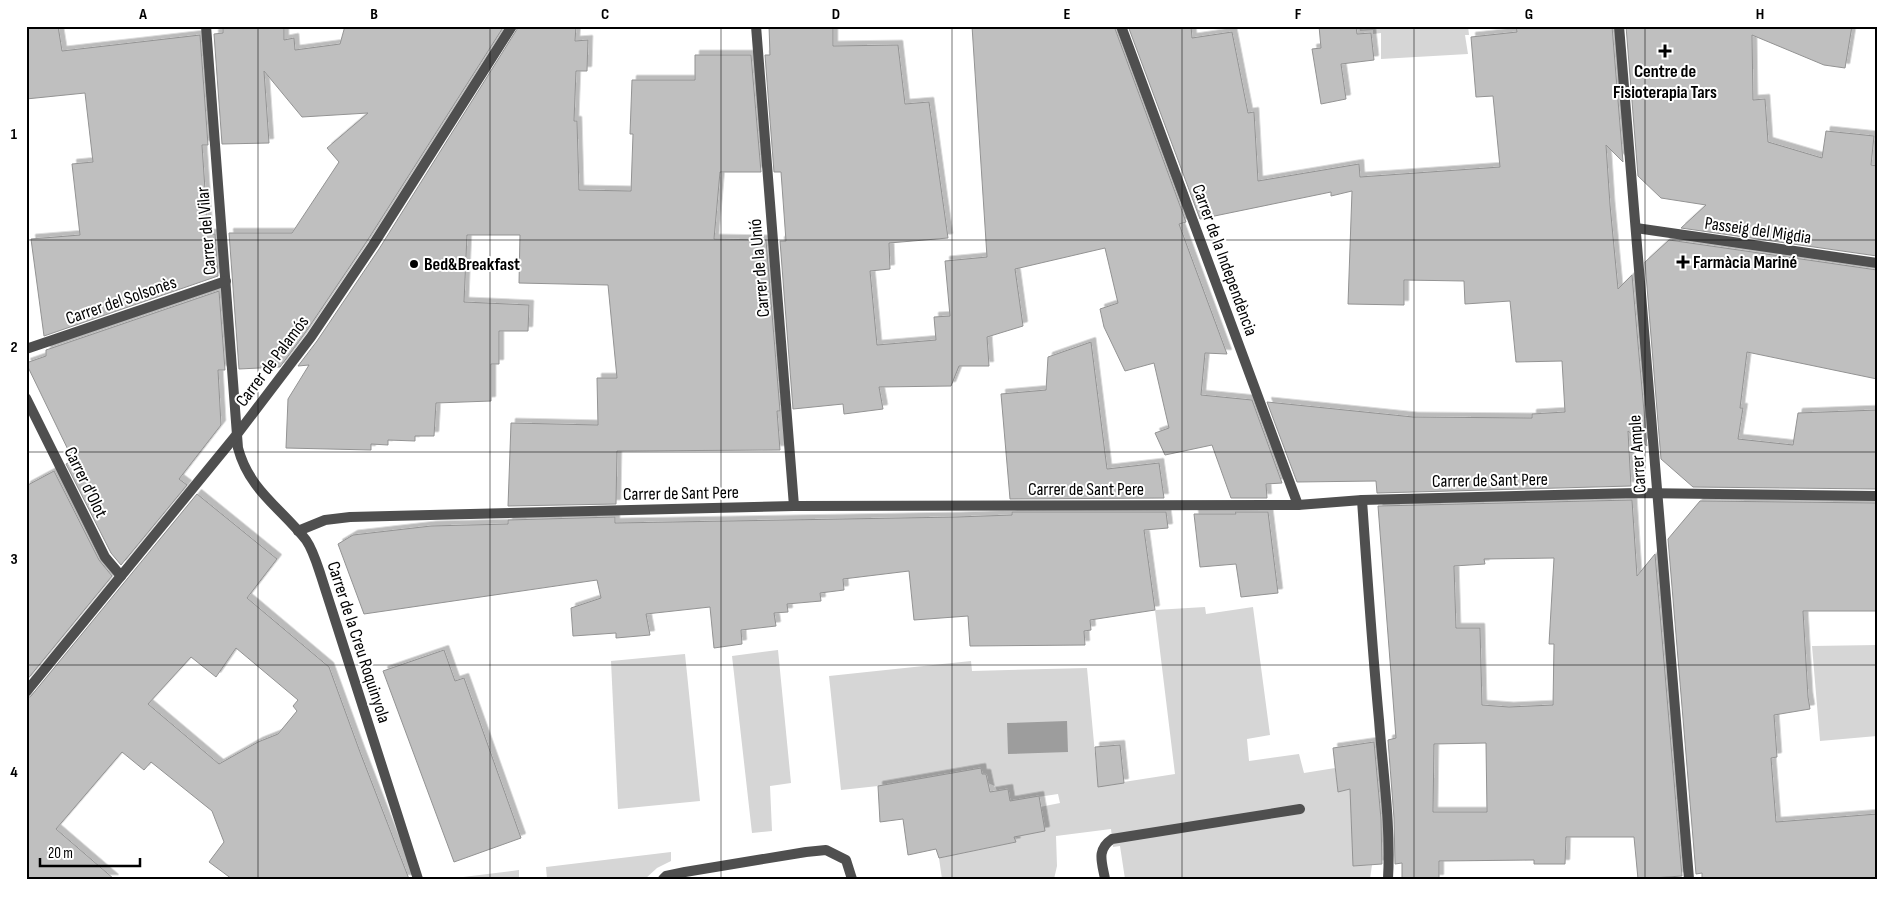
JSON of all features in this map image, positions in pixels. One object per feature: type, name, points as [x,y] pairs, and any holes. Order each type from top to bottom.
[{"type":"street","name":"Carrer del Vilar","points":[[206,26],[238,434]]},
{"type":"street","name":"Carrer de Palamós","points":[[26,692],[238,434],[311,337],[512,26]]},
{"type":"street","name":"Carrer de la Unió","points":[[756,26],[794,506]]},
{"type":"street","name":"Carrer de la Independència","points":[[1121,26],[1298,505]]},
{"type":"street","name":"Carrer Ample","points":[[1619,26],[1689,879]]},
{"type":"street","name":"Passeig del Migdia","points":[[1636,228],[1877,263]]},
{"type":"street","name":"Carrer del Solsonès","points":[[26,349],[226,281]]},
{"type":"street","name":"Carrer d'Olot","points":[[26,398],[105,557],[121,576]]},
{"type":"street","name":"Carrer de la Creu Roquinyola","points":[[238,434],[238,448],[254,483],[307,542],[321,576],[418,879]]},
{"type":"street","name":"Carrer de Sant Pere","points":[[298,531],[325,520],[350,517],[794,506],[1298,505],[1362,500],[1656,493],[1877,496]]},
{"type":"street","points":[[1362,500],[1388,813],[1390,843],[1388,879]]},
{"type":"street","points":[[1105,879],[1101,853],[1104,844],[1112,839],[1300,809]]},
{"type":"street","points":[[663,879],[666,876],[685,872],[826,850],[846,860],[852,879]]},
{"type":"shaded area","points":[[1359,26],[1468,26],[1469,35],[1465,35],[1468,54],[1381,59],[1381,33],[1373,34],[1373,30],[1360,31]]},
{"type":"shaded area","points":[[1205,607],[1206,614],[1253,607],[1270,735],[1247,739],[1249,761],[1299,754],[1304,773],[1335,768],[1338,792],[1370,784],[1354,866],[1372,865],[1370,879],[1125,879],[1120,846],[1113,847],[1111,829],[1056,836],[1057,866],[1054,879],[942,879],[939,858],[1015,842],[1014,837],[1040,807],[1060,803],[1058,794],[1010,801],[1008,789],[997,791],[995,786],[988,783],[987,774],[982,774],[981,769],[878,786],[841,790],[829,676],[971,661],[972,671],[1087,668],[1098,786],[1175,774],[1155,610]]},
{"type":"shaded area","points":[[1877,645],[1877,736],[1820,741],[1812,646]]},
{"type":"shaded area","points":[[778,650],[791,783],[770,786],[772,831],[752,833],[732,656]]},
{"type":"shaded area","points":[[685,654],[700,801],[618,809],[611,661]]},
{"type":"shaded area","points":[[1067,721],[1068,752],[1008,754],[1007,723]]},
{"type":"shaded area","points":[[671,852],[671,861],[657,868],[645,879],[547,879],[546,867]]},
{"type":"shaded area","points":[[519,870],[519,879],[447,879]]},
{"type":"building","points":[[26,26],[58,26],[62,51],[200,35],[208,145],[202,145],[208,234],[215,234],[218,276],[44,336],[31,239],[80,235],[72,164],[93,162],[85,93],[26,99]]},
{"type":"building","points":[[223,26],[284,26],[284,40],[294,38],[295,50],[340,44],[345,26],[504,26],[367,241],[280,367],[239,369],[229,233],[292,233],[339,162],[327,148],[368,113],[302,117],[264,71],[269,143],[222,144],[214,34],[223,33]]},
{"type":"building","points":[[519,26],[576,26],[575,41],[588,40],[587,71],[576,71],[574,121],[577,121],[579,190],[631,191],[633,134],[630,134],[632,80],[695,80],[695,55],[751,55],[761,172],[720,172],[714,239],[766,240],[780,411],[777,411],[780,450],[617,451],[616,504],[508,506],[511,423],[598,425],[597,378],[617,378],[608,285],[519,283],[520,235],[467,235],[464,302],[529,305],[528,331],[499,331],[499,364],[491,364],[491,401],[436,403],[434,436],[415,436],[415,441],[388,440],[388,445],[371,444],[371,450],[286,448],[288,399],[309,365],[298,366],[379,249]]},
{"type":"building","points":[[769,26],[833,26],[833,46],[898,45],[905,104],[929,102],[948,238],[889,243],[890,269],[870,271],[877,345],[936,340],[934,317],[950,316],[945,261],[987,257],[972,26],[1114,26],[1186,222],[1179,224],[1227,354],[1205,353],[1201,395],[1252,400],[1282,483],[1266,484],[1267,498],[1231,498],[1212,445],[1165,455],[1155,433],[1169,428],[1154,363],[1125,371],[1104,327],[1100,309],[1118,303],[1105,248],[1015,269],[1023,326],[987,337],[989,366],[959,366],[951,386],[879,387],[883,409],[844,414],[843,404],[793,409],[780,241],[786,241],[781,172],[774,172],[765,55],[770,55]]},
{"type":"building","points":[[1128,26],[1191,26],[1192,38],[1232,32],[1248,113],[1254,112],[1258,181],[1359,164],[1360,177],[1500,167],[1493,96],[1476,97],[1471,37],[1517,32],[1516,26],[1612,26],[1623,162],[1606,145],[1610,205],[1618,289],[1632,275],[1647,446],[1628,431],[1631,486],[1377,493],[1376,481],[1297,482],[1267,402],[1413,417],[1532,418],[1532,414],[1565,412],[1562,361],[1516,362],[1510,301],[1465,304],[1464,281],[1404,280],[1404,305],[1348,304],[1352,191],[1331,196],[1331,192],[1200,219]]},
{"type":"building","points":[[1319,26],[1356,26],[1357,34],[1371,33],[1374,60],[1341,64],[1346,99],[1321,104],[1312,49],[1321,48]]},
{"type":"building","points":[[1626,26],[1852,26],[1845,68],[1824,65],[1752,35],[1753,100],[1765,99],[1768,142],[1822,158],[1826,131],[1874,136],[1871,165],[1877,166],[1877,256],[1681,228],[1706,205],[1661,198],[1638,176]]},
{"type":"building","points":[[1669,240],[1877,270],[1877,379],[1747,352],[1740,408],[1743,408],[1738,439],[1793,445],[1798,413],[1877,410],[1877,489],[1693,487],[1661,459],[1645,262]]},
{"type":"building","points":[[219,291],[225,370],[218,370],[221,425],[179,479],[187,485],[121,565],[111,553],[66,464],[73,460],[26,363],[46,356],[46,350]]},
{"type":"building","points":[[1091,342],[1107,469],[1159,463],[1164,498],[1010,499],[1001,394],[1046,390],[1048,357]]},
{"type":"building","points":[[54,471],[99,560],[112,576],[26,681],[26,486]]},
{"type":"building","points":[[197,494],[277,559],[247,598],[329,667],[409,879],[232,879],[209,862],[224,842],[212,811],[151,762],[144,770],[122,752],[56,829],[114,879],[26,879],[26,699],[31,696]],"holes":[[[236,648],[298,700],[293,706],[297,711],[278,734],[258,742],[219,764],[148,704],[191,657],[216,677]]]},
{"type":"building","points":[[1632,500],[1637,576],[1655,554],[1682,876],[1638,879],[1634,837],[1566,837],[1565,864],[1534,864],[1534,860],[1439,861],[1439,879],[1402,879],[1402,863],[1395,864],[1394,818],[1388,740],[1396,738],[1378,506]],"holes":[[[1554,558],[1549,644],[1554,644],[1553,705],[1509,707],[1482,705],[1480,628],[1456,628],[1454,566],[1485,564],[1484,559]],[[1486,743],[1487,812],[1433,812],[1434,744]]]},
{"type":"building","points":[[1700,501],[1877,503],[1877,611],[1803,611],[1810,709],[1774,715],[1777,757],[1771,758],[1776,822],[1877,814],[1877,879],[1702,879],[1702,873],[1696,874],[1668,539]]},
{"type":"building","points":[[1012,512],[1166,512],[1168,528],[1144,530],[1155,610],[1090,620],[1091,630],[1084,631],[1085,645],[970,646],[968,616],[914,620],[909,571],[843,579],[844,590],[820,593],[821,601],[787,604],[788,612],[774,613],[776,626],[741,630],[742,644],[714,648],[710,607],[646,614],[650,635],[616,638],[616,633],[573,636],[571,608],[601,598],[597,580],[364,614],[338,544],[353,535],[431,526],[508,524],[508,520],[615,517],[615,523],[957,517],[1012,515]]},
{"type":"building","points":[[1235,512],[1268,512],[1278,593],[1241,597],[1236,564],[1200,567],[1194,514],[1236,514]]},
{"type":"building","points":[[444,650],[455,681],[464,678],[521,838],[454,862],[383,671]]},
{"type":"building","points":[[1374,742],[1381,819],[1382,864],[1353,866],[1350,789],[1338,792],[1333,748]]},
{"type":"building","points":[[1120,745],[1124,783],[1098,787],[1095,747]]},
{"type":"building","points":[[981,768],[982,774],[986,774],[990,792],[1008,789],[1010,801],[1039,796],[1045,831],[1014,837],[1016,842],[939,858],[936,849],[908,855],[903,819],[880,822],[878,786]]},
{"type":"place","name":"Centre de Fisioterapia Tars","points":[[1665,51]]},
{"type":"place","name":"Farmàcia Mariné","points":[[1683,262]]},
{"type":"place","name":"Bed&Breakfast","points":[[414,264]]}]
